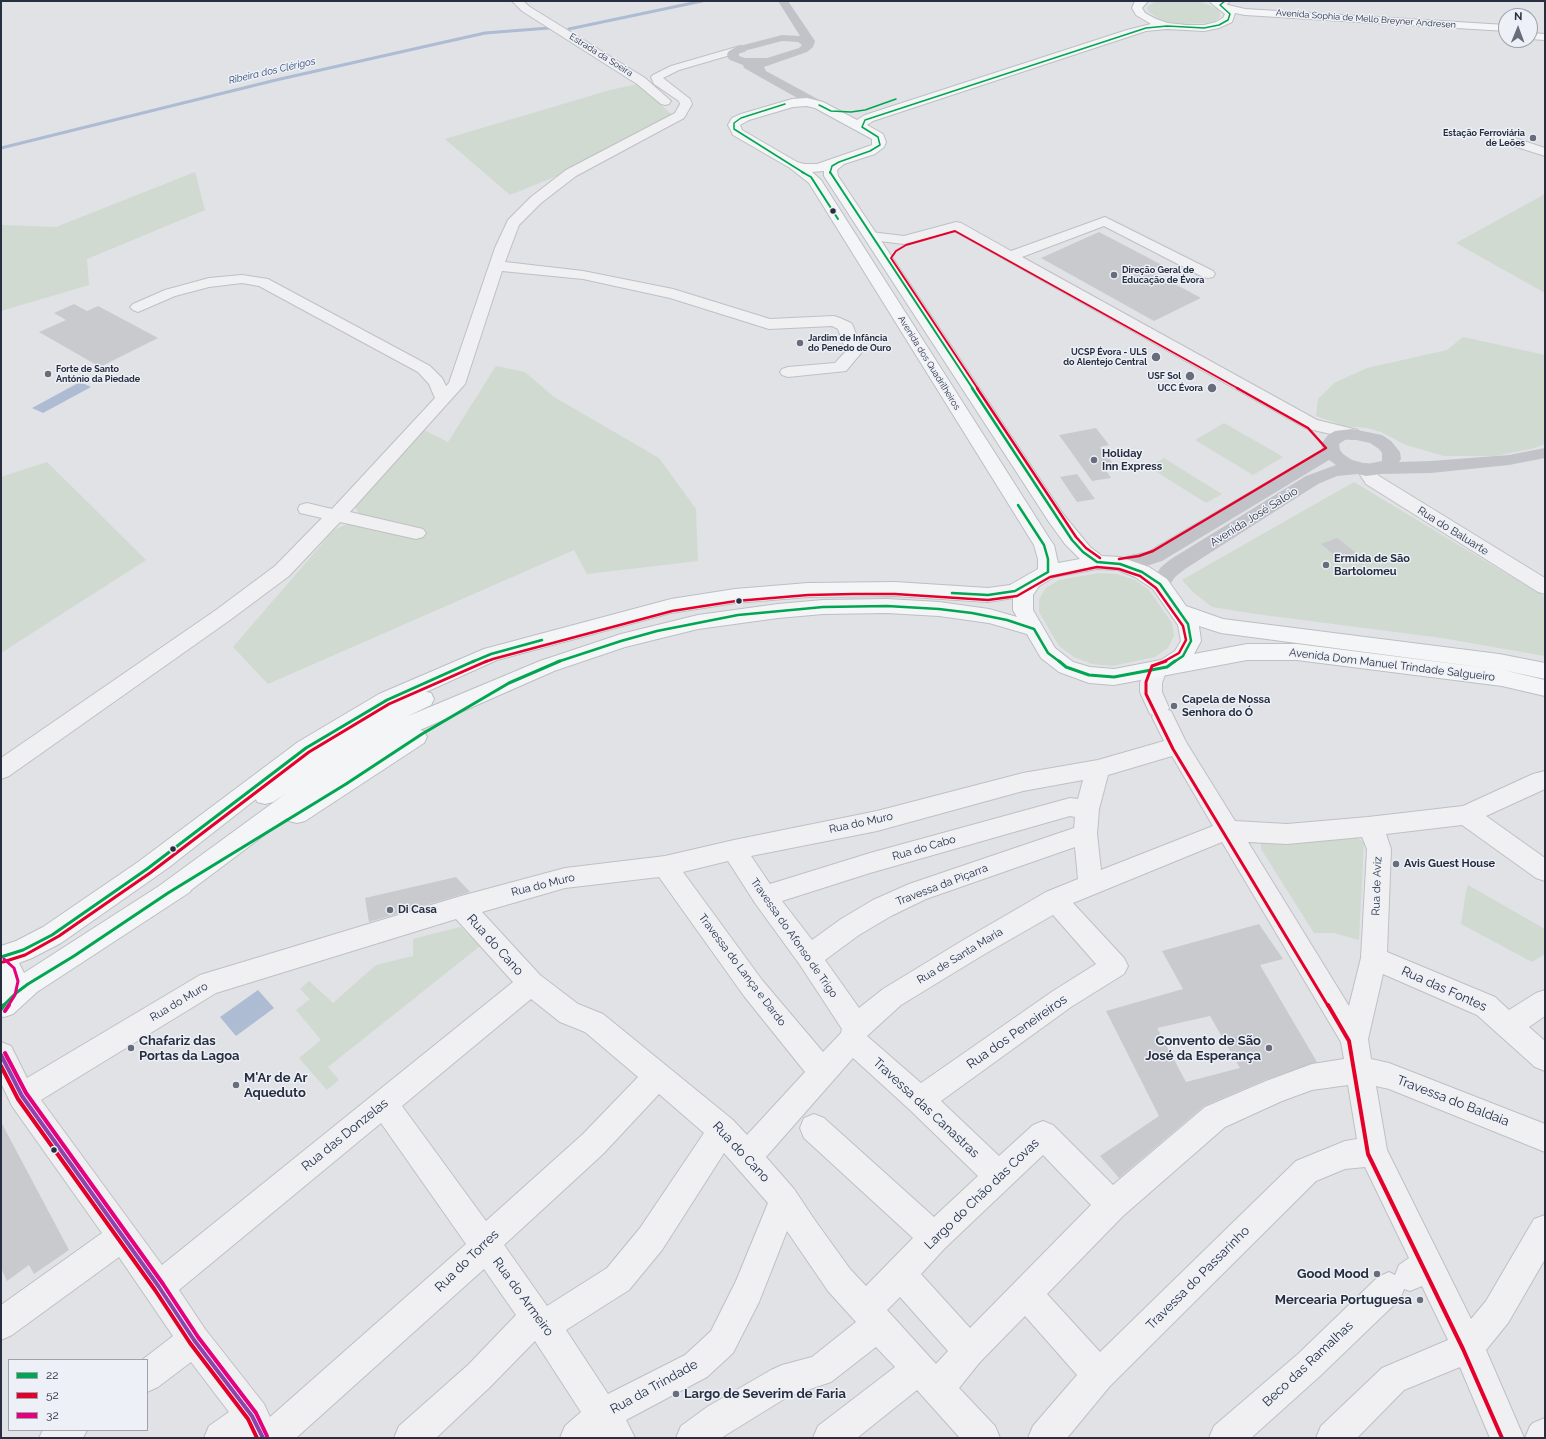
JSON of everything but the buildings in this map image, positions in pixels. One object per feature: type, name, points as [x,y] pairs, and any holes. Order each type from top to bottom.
[{"type":"main road","points":[[739,57],[753,63],[767,61],[800,51],[807,47],[809,41],[799,28],[783,1]]},
{"type":"main road","points":[[1143,1],[1140,2],[1137,8],[1141,15],[1152,21],[1167,26]]},
{"type":"main road","points":[[1220,4],[1230,14],[1228,20]]},
{"type":"main road","name":"Avenida Sophia de Mello Breyner Andresen","points":[[1220,4],[1245,12],[1498,28]]},
{"type":"main road","points":[[786,104],[803,102],[846,112],[865,110],[1134,23],[1141,15]]},
{"type":"main road","name":"Avenida Sophia de Mello Breyner Andresen","points":[[1167,26],[1204,28],[1219,25],[1228,20],[1248,18],[1498,33]]},
{"type":"main road","points":[[791,89],[796,93],[796,98],[794,101],[741,118],[736,121],[734,125],[737,132],[793,165],[811,169],[818,168],[839,162],[878,147],[880,142],[872,133],[861,125],[862,122],[869,118],[1131,32],[1146,28],[1167,26]]},
{"type":"main road","points":[[739,57],[778,38],[796,34],[800,31],[799,28]]},
{"type":"main road","points":[[778,38],[791,37],[801,39],[807,42],[807,47]]},
{"type":"main road","points":[[739,57],[761,72],[872,133]]},
{"type":"main road","points":[[761,72],[758,69],[758,66],[767,61]]},
{"type":"main road","name":"Avenida dos Quadrilheiros","points":[[839,162],[830,169],[831,176],[1072,540],[1083,552],[1098,562]]},
{"type":"main road","name":"Avenida dos Quadrilheiros","points":[[793,165],[814,180],[1040,540],[1048,559],[1040,576]]},
{"type":"main road","points":[[1352,434],[1370,437],[1385,445],[1409,454],[1449,465]]},
{"type":"main road","name":"Avenida José Saloio","points":[[1120,564],[1140,561],[1155,556],[1331,448],[1334,438],[1352,434]]},
{"type":"main road","points":[[1331,448],[1337,458],[1346,464],[1368,469],[1389,465],[1392,459],[1391,452],[1385,445]]},
{"type":"main road","name":"Avenida José Saloio","points":[[1160,584],[1168,572],[1178,564],[1312,480],[1334,471],[1431,467],[1509,460],[1545,453]]},
{"type":"main road","name":"Avenida Dom Manuel Trindade Salgueiro","points":[[1162,668],[1183,656],[1191,641],[1188,624],[1160,584],[1142,572],[1120,564],[1098,562],[1040,576],[1023,595],[1024,610],[1048,653],[1066,666],[1089,675],[1114,678],[1248,652],[1297,652],[1502,678],[1545,688]]},
{"type":"main road","points":[[1,957],[23,950],[52,935],[147,869],[397,712],[493,665],[585,627],[671,606],[735,596],[808,590],[854,589],[895,589],[988,595],[1014,591],[1040,576]]},
{"type":"main road","points":[[3,1007],[28,984],[74,956],[168,893],[346,784],[422,734],[509,683],[569,658],[657,631],[698,622],[778,611],[823,607],[887,606],[939,609],[989,616],[1034,629]]},
{"type":"main road","name":"Avenida Dom Manuel Trindade Salgueiro","points":[[1179,611],[1221,626],[1499,662],[1545,672]]},
{"type":"main road","points":[[1,962],[10,971],[13,981],[10,993],[3,1007]]},
{"type":"street","name":"Estrada da Soeira","points":[[517,1],[526,9],[641,81],[680,115]]},
{"type":"street","points":[[1,770],[211,623],[282,570],[337,515],[457,384],[496,266],[513,223],[536,200],[571,173],[680,115],[686,104],[684,99],[658,81],[657,77],[674,68],[708,58],[723,56],[739,57]]},
{"type":"street","points":[[1500,137],[1545,152]]},
{"type":"street","points":[[1011,256],[1105,221],[1208,274]]},
{"type":"street","points":[[885,258],[894,247],[904,240],[956,226],[1311,424],[1352,434]]},
{"type":"street","points":[[871,236],[904,240]]},
{"type":"street","points":[[496,266],[552,271],[598,278],[673,294],[769,324],[834,321],[844,326],[854,352],[840,368],[788,372]]},
{"type":"street","points":[[138,307],[170,293],[209,283],[242,279],[263,282],[424,369],[436,382],[444,398]]},
{"type":"street","points":[[424,369],[439,368],[457,362],[467,356]]},
{"type":"street","points":[[1311,424],[1331,448]]},
{"type":"street","name":"Rua do Baluarte","points":[[1368,469],[1372,480],[1545,587]]},
{"type":"street","points":[[307,509],[416,533]]},
{"type":"street","name":"Rua de Aviz","points":[[1162,668],[1151,683],[1151,692],[1177,746],[1354,1039],[1373,1152],[1409,1276],[1468,1347],[1507,1438]]},
{"type":"street","name":"Rua do Muro","points":[[22,1096],[209,983],[461,906],[565,878],[665,866],[734,850],[877,821],[1023,782],[1098,768],[1177,746]]},
{"type":"street","points":[[1091,885],[1085,834],[1087,809],[1098,768]]},
{"type":"street","points":[[1227,830],[1287,834],[1368,827],[1466,814],[1545,780]]},
{"type":"street","name":"Rua do Cabo","points":[[764,896],[870,863],[1070,807],[1087,809]]},
{"type":"street","points":[[1466,814],[1545,871]]},
{"type":"street","name":"Rua de Aviz","points":[[1354,1039],[1374,958],[1379,849],[1375,837],[1368,827]]},
{"type":"street","name":"Rua de Santa Maria","points":[[747,1156],[822,1072],[854,1033],[892,997],[1055,900],[1227,830]]},
{"type":"street","name":"Travessa da Piçarra","points":[[809,957],[850,927],[882,908],[918,891],[1085,834]]},
{"type":"street","name":"Travessa do Afonso de Trigo","points":[[734,850],[764,896],[809,957],[854,1033]]},
{"type":"street","name":"Travessa do Lança e Dardo","points":[[665,866],[752,988],[822,1072]]},
{"type":"street","name":"Rua dos Peneireiros","points":[[920,1100],[1062,999],[1115,966],[1055,900]]},
{"type":"street","name":"Rua do Cano","points":[[461,906],[531,984],[569,1014],[594,1023],[723,1130],[784,1199],[803,1230],[839,1280],[983,1438]]},
{"type":"street","name":"Rua das Fontes","points":[[1374,958],[1486,1006],[1545,1058]]},
{"type":"street","name":"Rua das Donzelas","points":[[159,1287],[383,1103],[531,984]]},
{"type":"street","points":[[1508,1025],[1545,1002]]},
{"type":"street","name":"Travessa das Canastras","points":[[854,1033],[920,1100],[999,1176]]},
{"type":"street","points":[[1,1055],[22,1096],[159,1287],[194,1340],[262,1431]]},
{"type":"street","name":"Travessa do Baldaia","points":[[1112,1205],[1215,1117],[1276,1090],[1312,1077],[1359,1070],[1389,1076],[1545,1138]]},
{"type":"street","name":"Rua do Torres","points":[[221,1438],[262,1431],[486,1246],[492,1236],[593,1144],[657,1076]]},
{"type":"street","name":"Rua do Armeiro","points":[[383,1103],[540,1322],[611,1426]]},
{"type":"street","points":[[814,1128],[934,1237]]},
{"type":"street","points":[[411,1438],[540,1322],[618,1279],[651,1239],[723,1130]]},
{"type":"street","name":"Largo do Chão das Covas","points":[[693,1438],[719,1419],[782,1381],[820,1371],[872,1317],[900,1274],[934,1237],[1043,1135],[1112,1205]]},
{"type":"street","name":"Travessa do Passarinho","points":[[1045,1438],[1099,1375],[1306,1171],[1345,1155],[1373,1152]]},
{"type":"street","name":"Rua da Trindade","points":[[577,1438],[611,1426],[696,1366],[722,1342],[748,1291],[784,1199]]},
{"type":"street","points":[[830,1438],[969,1352],[1112,1205]]},
{"type":"street","points":[[1333,1438],[1393,1379],[1468,1347],[1497,1312],[1545,1230]]},
{"type":"street","points":[[1,1324],[122,1237]]},
{"type":"street","points":[[900,1274],[969,1352]]},
{"type":"street","name":"Beco das Ramalhas","points":[[1226,1438],[1409,1276]]},
{"type":"street","points":[[1025,1293],[1099,1375]]},
{"type":"street","points":[[148,1375],[194,1340]]},
{"type":"street","points":[[56,1438],[68,1431]]},
{"type":"street","points":[[1542,1438],[1545,1435]]},
{"type":"shaded area","points":[[1156,1],[1198,1],[1216,8],[1220,12],[1220,17],[1215,21],[1206,23],[1182,24],[1169,22],[1159,19],[1148,11],[1147,7]]},
{"type":"shaded area","points":[[638,84],[671,114],[669,117],[569,171],[510,195],[445,139],[610,90]]},
{"type":"shaded area","points":[[195,172],[205,210],[87,259],[89,285],[1,311],[1,225],[56,227]]},
{"type":"shaded area","points":[[1545,194],[1545,293],[1456,243]]},
{"type":"shaded area","points":[[1463,337],[1545,355],[1545,444],[1531,449],[1495,456],[1444,456],[1406,445],[1381,432],[1367,428],[1345,426],[1316,416],[1318,399],[1334,383],[1367,368],[1447,350]]},
{"type":"shaded area","points":[[496,366],[525,372],[554,397],[659,458],[696,509],[698,561],[587,574],[574,550],[268,684],[233,647],[334,530],[347,524],[358,513],[355,506],[422,429],[448,442]]},
{"type":"shaded area","points":[[1224,423],[1283,457],[1253,475],[1195,440]]},
{"type":"shaded area","points":[[1164,458],[1222,494],[1206,503],[1149,467]]},
{"type":"shaded area","points":[[47,462],[146,560],[1,653],[1,477]]},
{"type":"shaded area","points":[[1354,482],[1545,597],[1545,656],[1442,638],[1212,607],[1194,593],[1182,580]]},
{"type":"shaded area","points":[[1099,573],[1117,574],[1135,580],[1149,590],[1172,623],[1174,636],[1168,648],[1155,657],[1112,666],[1092,664],[1074,657],[1059,646],[1039,612],[1039,599],[1046,588],[1059,580]]},
{"type":"shaded area","points":[[1352,835],[1364,842],[1359,940],[1334,933],[1314,933],[1261,849],[1261,843]]},
{"type":"shaded area","points":[[1468,885],[1545,929],[1545,954],[1532,962],[1461,924]]},
{"type":"shaded area","points":[[460,927],[480,946],[328,1067],[339,1080],[327,1090],[299,1058],[321,1040],[296,1010],[310,999],[300,989],[309,981],[333,1003],[376,965],[413,956],[413,939]]},
{"type":"water","points":[[80,382],[91,387],[43,413],[32,408]]},
{"type":"water","points":[[258,990],[274,1008],[236,1036],[220,1017]]},
{"type":"waterway","name":"Ribeira dos Clérigos","points":[[569,29],[702,1]]},
{"type":"waterway","name":"Ribeira dos Clérigos","points":[[1,148],[276,80],[485,33],[549,28]]},
{"type":"transit line","name":"22","points":[[1,1009],[16,993],[28,984],[74,956],[168,893],[346,784],[422,734],[509,683],[547,666],[621,641],[657,631],[738,615],[823,607],[887,606],[939,609],[972,613],[1007,620],[1034,629],[1048,653],[1066,667],[1089,675],[1114,677],[1167,667],[1183,656],[1191,641],[1188,624],[1160,584],[1142,572],[1120,564],[1097,562],[1083,552],[1072,540],[830,172],[832,166],[839,162],[870,151],[880,145],[878,137],[862,127],[865,120],[1146,28],[1167,26],[1204,28],[1219,25],[1228,20],[1230,14],[1220,5],[1225,1]]},
{"type":"transit line","name":"22","points":[[819,105],[831,111],[851,112],[865,110],[896,99]]},
{"type":"transit line","name":"22","points":[[785,104],[741,118],[734,123],[734,129],[811,177],[838,219]]},
{"type":"transit line","name":"52","points":[[1100,558],[1086,548],[1076,537],[891,258],[896,251],[906,245],[955,231],[1308,428],[1325,446],[1326,448],[1153,551],[1139,556],[1119,559]]},
{"type":"transit line","name":"22","points":[[952,593],[988,595],[1015,591],[1048,572],[1048,559],[1044,545],[1018,505]]},
{"type":"transit line","name":"52","points":[[3,962],[25,955],[59,936],[150,873],[309,752],[389,704],[493,659],[672,611],[736,601],[808,595],[854,594],[895,594],[988,600],[1017,596],[1050,577],[1097,567],[1119,569],[1140,576],[1156,588],[1183,626],[1186,640],[1179,653],[1165,662],[1152,666],[1146,682],[1146,694],[1173,749],[1349,1041],[1368,1154],[1463,1349],[1502,1438]]},
{"type":"transit line","name":"22","points":[[1,957],[23,950],[52,935],[147,869],[306,748],[387,700],[491,654],[542,640]]},
{"type":"transit line","name":"32","points":[[4,959],[14,968],[18,981],[15,995],[5,1011]]},
{"type":"transit line","name":"32","points":[[5,1053],[26,1093],[163,1284],[198,1337],[256,1413],[267,1436]]},
{"type":"transit line","points":[[1,1055],[22,1096],[159,1287],[194,1340],[252,1416],[263,1438]]},
{"type":"transit line","name":"52","points":[[1,1066],[18,1099],[155,1290],[190,1343],[248,1419],[257,1438]]},
{"type":"place","name":"Estação Ferroviária de Leões","points":[[1533,138]]},
{"type":"place","name":"Direção Geral de Educação de Évora","points":[[1114,275]]},
{"type":"place","name":"Jardim de Infância do Penedo de Ouro","points":[[800,343]]},
{"type":"place","name":"UCSP Évora - ULS do Alentejo Central","points":[[1156,357]]},
{"type":"place","name":"Forte de Santo António da Piedade","points":[[48,374]]},
{"type":"place","name":"USF Sol","points":[[1190,376]]},
{"type":"place","name":"UCC Évora","points":[[1212,388]]},
{"type":"place","name":"Holiday Inn Express","points":[[1094,460]]},
{"type":"place","name":"Ermida de São Bartolomeu","points":[[1326,565]]},
{"type":"place","name":"Capela de Nossa Senhora do Ó","points":[[1174,706]]},
{"type":"place","name":"Avis Guest House","points":[[1396,864]]},
{"type":"place","name":"Di Casa","points":[[390,910]]},
{"type":"place","name":"Chafariz das Portas da Lagoa","points":[[131,1048]]},
{"type":"place","name":"Convento de São José da Esperança","points":[[1269,1048]]},
{"type":"place","name":"M'Ar de Ar Aqueduto","points":[[236,1085]]},
{"type":"place","name":"Good Mood","points":[[1377,1274]]},
{"type":"place","name":"Mercearia Portuguesa","points":[[1420,1300]]},
{"type":"place","name":"Largo de Severim de Faria","points":[[676,1394]]}]
